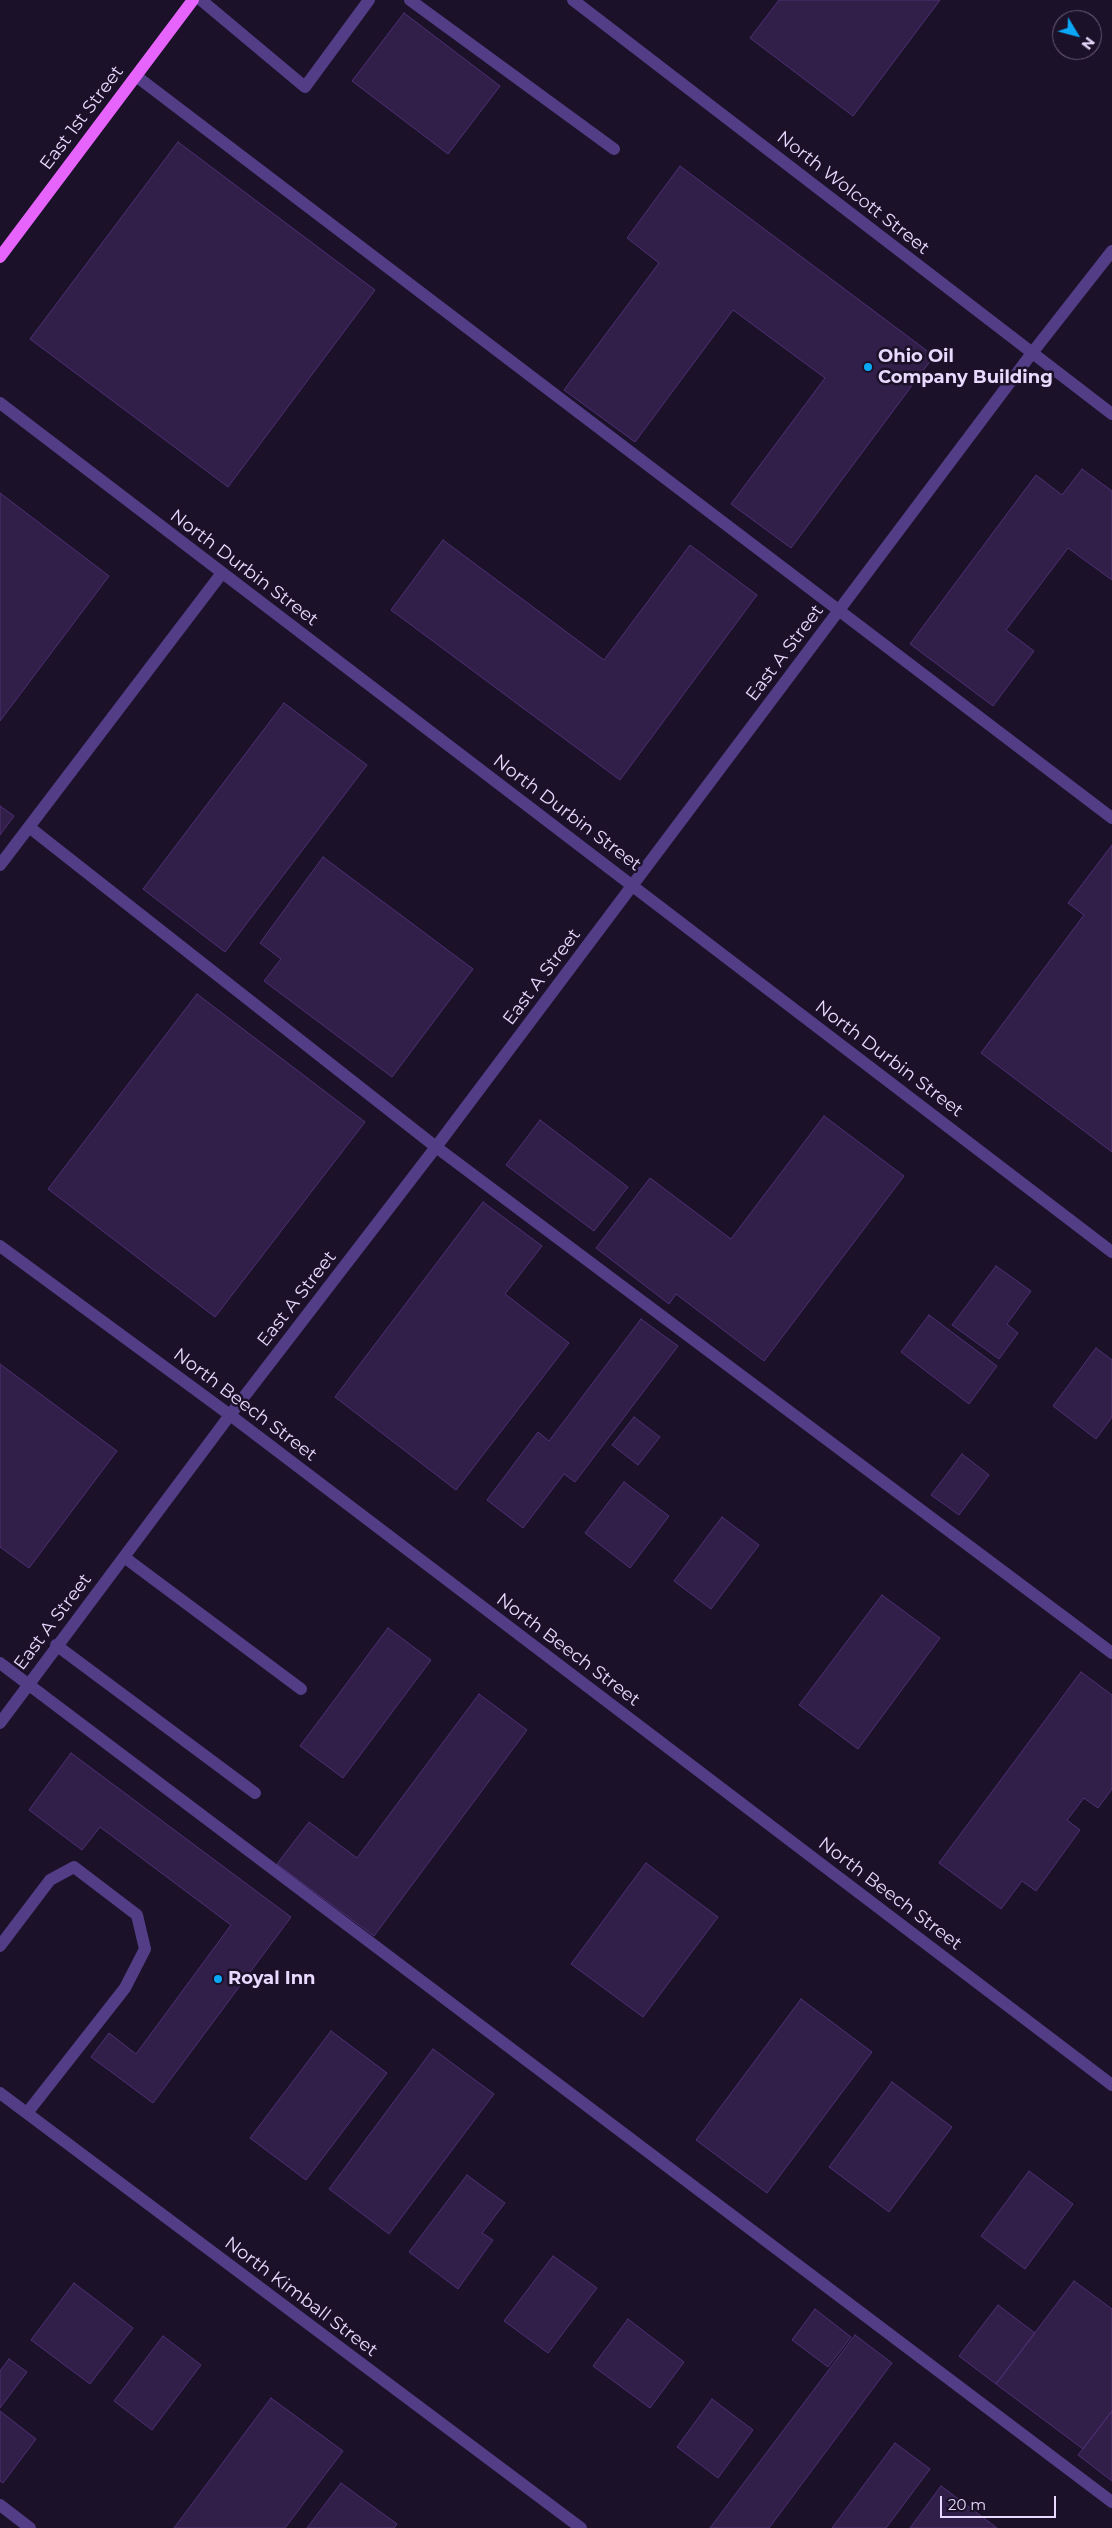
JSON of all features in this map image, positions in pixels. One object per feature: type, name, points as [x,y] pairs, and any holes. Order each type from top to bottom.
[{"type":"main road","name":"East 1st Street","points":[[0,258],[193,0]]},
{"type":"street","points":[[201,0],[306,86],[369,0]]},
{"type":"street","points":[[410,0],[614,149]]},
{"type":"street","name":"North Wolcott Street","points":[[573,0],[1112,414]]},
{"type":"street","points":[[136,76],[1112,818]]},
{"type":"street","name":"East A Street","points":[[0,1723],[56,1645],[436,1147],[1032,353],[1112,252]]},
{"type":"street","name":"North Durbin Street","points":[[0,403],[1112,1252]]},
{"type":"street","points":[[0,865],[222,573]]},
{"type":"street","points":[[28,827],[436,1147],[1112,1653]]},
{"type":"street","name":"North Beech Street","points":[[0,1246],[230,1415],[1112,2085]]},
{"type":"street","points":[[124,1557],[301,1689]]},
{"type":"street","points":[[56,1645],[255,1793]]},
{"type":"street","points":[[0,1663],[1112,2502]]},
{"type":"street","points":[[0,1946],[50,1880],[74,1867],[137,1915],[145,1949],[125,1988],[27,2114]]},
{"type":"street","name":"North Kimball Street","points":[[0,2093],[581,2528]]},
{"type":"street","points":[[0,2505],[30,2528]]},
{"type":"building","points":[[779,0],[940,0],[853,116],[750,38]]},
{"type":"building","points":[[404,13],[500,86],[448,154],[352,81]]},
{"type":"building","points":[[178,142],[375,290],[228,487],[30,339]]},
{"type":"building","name":"Ohio Oil Company Building","points":[[680,166],[934,356],[791,548],[731,504],[825,378],[733,310],[635,442],[564,390],[659,263],[627,238]]},
{"type":"building","points":[[1082,469],[1112,491],[1112,580],[1068,548],[1006,630],[1034,651],[993,706],[910,644],[1036,475],[1062,495]]},
{"type":"building","points":[[0,493],[109,576],[0,721]]},
{"type":"building","points":[[443,540],[604,660],[690,545],[757,595],[620,780],[391,610]]},
{"type":"building","points":[[284,703],[367,765],[225,952],[143,889]]},
{"type":"building","points":[[0,806],[14,816],[0,835]]},
{"type":"building","points":[[1112,845],[1112,1152],[981,1053],[1084,915],[1068,903]]},
{"type":"building","points":[[323,857],[473,969],[392,1077],[264,981],[281,959],[260,943]]},
{"type":"building","points":[[197,994],[365,1122],[215,1317],[48,1189]]},
{"type":"building","points":[[824,1116],[904,1176],[764,1361],[676,1294],[669,1304],[596,1248],[650,1178],[731,1239]]},
{"type":"building","points":[[540,1120],[628,1187],[594,1231],[506,1165]]},
{"type":"building","points":[[483,1202],[542,1246],[505,1294],[569,1343],[456,1490],[335,1397]]},
{"type":"building","points":[[996,1266],[1031,1291],[1007,1324],[1018,1333],[999,1359],[952,1325]]},
{"type":"building","points":[[929,1315],[997,1366],[969,1404],[901,1352]]},
{"type":"building","points":[[641,1319],[678,1346],[575,1482],[564,1474],[523,1528],[487,1500],[538,1432],[549,1441]]},
{"type":"building","points":[[1096,1348],[1112,1360],[1112,1417],[1096,1439],[1053,1406]]},
{"type":"building","points":[[0,1364],[117,1451],[29,1568],[0,1547]]},
{"type":"building","points":[[634,1417],[660,1437],[638,1465],[612,1445]]},
{"type":"building","points":[[962,1454],[989,1475],[959,1515],[931,1495]]},
{"type":"building","points":[[624,1482],[669,1516],[630,1568],[585,1533]]},
{"type":"building","points":[[722,1517],[759,1545],[711,1609],[674,1581]]},
{"type":"building","points":[[882,1595],[940,1638],[858,1749],[799,1705]]},
{"type":"building","points":[[388,1628],[431,1660],[343,1778],[300,1746]]},
{"type":"building","points":[[1081,1672],[1112,1695],[1112,1789],[1098,1808],[1084,1798],[1067,1820],[1080,1830],[1036,1891],[1022,1881],[1001,1909],[939,1863]]},
{"type":"building","points":[[479,1694],[527,1730],[374,1936],[277,1864],[309,1822],[357,1858]]},
{"type":"building","name":"Royal Inn","points":[[71,1753],[291,1917],[153,2103],[91,2057],[109,2033],[136,2054],[231,1925],[100,1827],[82,1850],[29,1810]]},
{"type":"building","points":[[646,1863],[718,1917],[643,2017],[571,1964]]},
{"type":"building","points":[[801,1999],[872,2052],[767,2193],[696,2140]]},
{"type":"building","points":[[331,2031],[387,2073],[306,2180],[250,2138]]},
{"type":"building","points":[[433,2049],[494,2094],[389,2234],[329,2189]]},
{"type":"building","points":[[892,2082],[952,2127],[889,2212],[829,2167]]},
{"type":"building","points":[[1029,2171],[1073,2204],[1025,2269],[981,2236]]},
{"type":"building","points":[[467,2175],[505,2203],[482,2233],[493,2240],[458,2289],[409,2252]]},
{"type":"building","points":[[553,2256],[597,2288],[548,2353],[504,2321]]},
{"type":"building","points":[[1074,2281],[1112,2309],[1112,2411],[1083,2449],[996,2384]]},
{"type":"building","points":[[74,2283],[133,2328],[90,2384],[31,2340]]},
{"type":"building","points":[[998,2305],[1035,2333],[996,2384],[959,2356]]},
{"type":"building","points":[[815,2309],[851,2337],[828,2367],[792,2340]]},
{"type":"building","points":[[628,2319],[684,2362],[650,2408],[593,2366]]},
{"type":"building","points":[[855,2335],[892,2363],[769,2528],[710,2528]]},
{"type":"building","points":[[163,2336],[201,2365],[152,2430],[114,2401]]},
{"type":"building","points":[[9,2359],[27,2372],[0,2408],[0,2371]]},
{"type":"building","points":[[271,2398],[343,2451],[285,2528],[174,2528]]},
{"type":"building","points":[[712,2399],[753,2430],[718,2478],[677,2447]]},
{"type":"building","points":[[0,2411],[36,2439],[3,2483],[0,2481]]},
{"type":"building","points":[[1112,2411],[1112,2481],[1078,2455]]},
{"type":"building","points":[[895,2443],[930,2469],[886,2528],[832,2528]]},
{"type":"building","points":[[341,2483],[397,2524],[394,2528],[307,2528]]},
{"type":"building","points":[[941,2486],[997,2528],[910,2528]]},
{"type":"place","name":"Ohio Oil Company Building","points":[[868,367]]},
{"type":"place","name":"Royal Inn","points":[[218,1979]]}]
